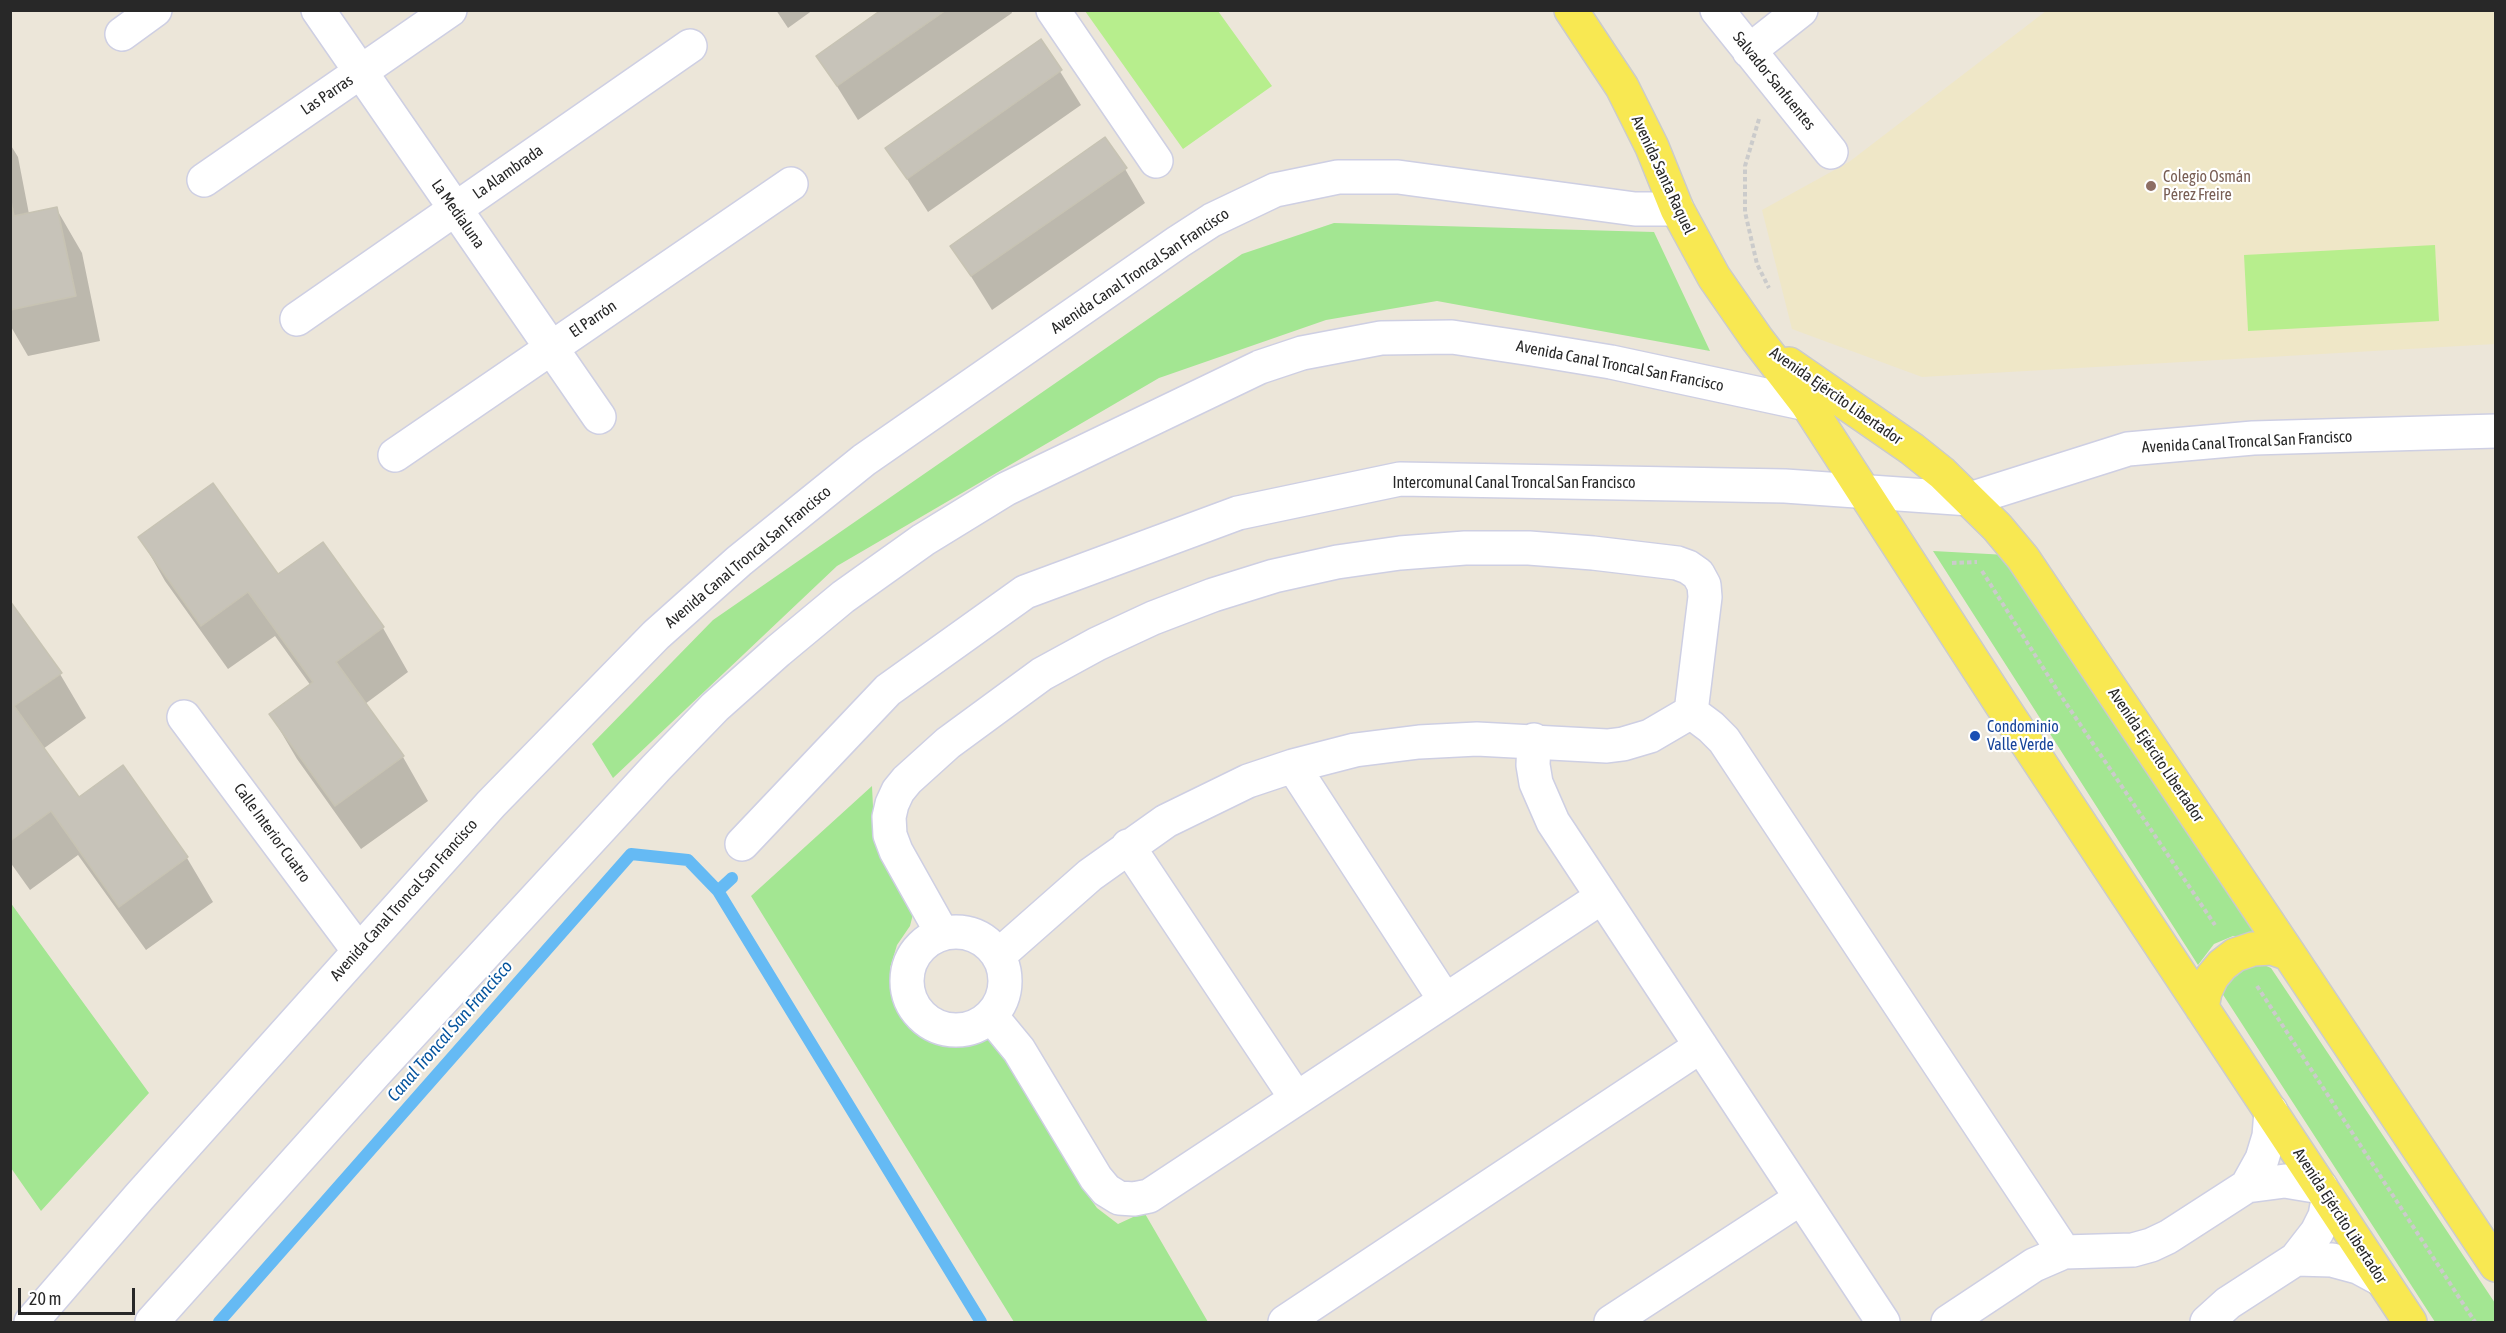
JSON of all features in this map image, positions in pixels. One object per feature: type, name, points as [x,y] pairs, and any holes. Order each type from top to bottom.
[{"type":"main road","name":"Avenida Santa Raquel","points":[[1571,10],[1622,87],[1652,147],[1677,209],[1714,277],[1757,339]]},
{"type":"main road","name":"Avenida Ejército Libertador","points":[[1757,339],[1807,404],[2410,1323]]},
{"type":"main road","name":"Avenida Ejército Libertador","points":[[1757,339],[1817,385],[1912,449],[1970,499],[1997,527],[2040,583],[2496,1265]]},
{"type":"main road","points":[[2202,1008],[2205,992],[2212,977],[2235,955],[2253,949],[2272,948],[2289,954]]},
{"type":"street","points":[[122,34],[155,10]]},
{"type":"street","name":"La Medialuna","points":[[318,10],[599,417]]},
{"type":"street","name":"Las Parras","points":[[204,180],[450,10]]},
{"type":"street","points":[[1053,10],[1156,161]]},
{"type":"street","name":"Salvador Sanfuentes","points":[[1717,10],[1830,152]]},
{"type":"street","points":[[1749,51],[1801,10]]},
{"type":"street","name":"La Alambrada","points":[[297,319],[690,46]]},
{"type":"street","name":"Avenida Canal Troncal San Francisco","points":[[31,1323],[139,1197],[483,812],[656,635],[738,561],[864,460],[1212,220],[1275,190],[1338,177],[1368,176],[1398,177],[1635,209],[1677,209]]},
{"type":"street","name":"El Parrón","points":[[395,455],[791,184]]},
{"type":"street","name":"Avenida Canal Troncal San Francisco","points":[[152,1323],[369,1079],[715,707],[843,597],[923,540],[1006,489],[1260,367],[1313,351],[1381,339],[1452,338],[1532,349],[1666,373],[1807,404]]},
{"type":"street","name":"Avenida Canal Troncal San Francisco","points":[[1970,499],[2128,449],[2253,438],[2496,431]]},
{"type":"street","name":"Intercomunal Canal Troncal San Francisco","points":[[742,844],[888,690],[1025,592],[1238,513],[1400,479],[1713,484],[1863,490],[1970,499]]},
{"type":"street","points":[[942,933],[896,851],[890,834],[889,818],[892,804],[898,791],[907,780],[948,743],[1042,674],[1096,644],[1153,618],[1213,595],[1274,576],[1337,562],[1400,553],[1465,548],[1530,548],[1677,563],[1698,574],[1704,585],[1705,597],[1691,712]]},
{"type":"street","points":[[998,956],[1054,905],[1128,846],[1166,820],[1205,800],[1293,766],[1355,750],[1419,742],[1477,739],[1534,740],[1608,746],[1623,744],[1650,736],[1691,712]]},
{"type":"street","points":[[1691,712],[1711,727],[1724,741],[2064,1252]]},
{"type":"street","name":"Calle Interior Cuatro","points":[[184,717],[358,950]]},
{"type":"street","points":[[1534,740],[1533,765],[1543,803],[1552,822],[1883,1323]]},
{"type":"street","points":[[1293,766],[1445,1000]]},
{"type":"street","points":[[1128,846],[1296,1098]]},
{"type":"street","points":[[991,1016],[1019,1050],[1096,1178],[1106,1190],[1119,1198],[1134,1199],[1149,1196],[1602,897]]},
{"type":"street","points":[[958,931],[974,934],[988,942],[998,956],[1005,970],[1006,986],[1001,1002],[991,1016],[978,1025],[962,1030],[945,1029],[930,1024],[913,1006],[906,983],[908,966],[915,952],[927,940],[942,933],[958,931]]},
{"type":"street","points":[[1285,1323],[1701,1046]]},
{"type":"street","points":[[2247,1186],[2262,1159],[2269,1136],[2271,1112]]},
{"type":"street","points":[[1948,1323],[2034,1265],[2064,1252],[2133,1250],[2151,1245],[2168,1238],[2247,1186],[2285,1181],[2325,1193],[2325,1216],[2318,1232],[2296,1259],[2228,1303],[2207,1323]]},
{"type":"street","points":[[1611,1323],[1801,1198]]},
{"type":"street","points":[[2296,1259],[2332,1260],[2358,1267],[2382,1280]]},
{"type":"path","points":[[1771,78],[1745,166],[1745,212],[1758,264],[1772,294]]},
{"type":"path","points":[[1912,567],[1976,560],[2059,693],[2341,1113],[2475,1323]]},
{"type":"shaded area","name":"Colegio Osmán Pérez Freire","points":[[2046,11],[2495,11],[2495,344],[1922,377],[1792,329],[1762,210],[1849,162]]},
{"type":"green space","points":[[1085,11],[1218,11],[1272,86],[1183,149]]},
{"type":"green space","points":[[1334,223],[1654,232],[1710,351],[1437,301],[1326,320],[1159,378],[837,566],[613,778],[592,744],[713,620],[1242,254]]},
{"type":"green space","points":[[2435,245],[2439,321],[2248,331],[2244,255]]},
{"type":"green space","points":[[1933,551],[2007,555],[2258,938],[2233,936],[2214,944],[2198,965]]},
{"type":"green space","points":[[872,786],[874,828],[913,914],[910,926],[897,945],[890,968],[894,993],[906,1014],[923,1031],[954,1036],[993,1036],[1079,1183],[1097,1208],[1118,1224],[1144,1212],[1208,1322],[1014,1322],[751,896]]},
{"type":"green space","points":[[10,902],[149,1093],[41,1211],[11,1168]]},
{"type":"green space","points":[[2253,960],[2271,968],[2495,1303],[2495,1322],[2435,1322],[2220,990],[2233,969]]},
{"type":"building","points":[[881,10],[946,10],[837,86],[816,56]]},
{"type":"building","points":[[1041,39],[1062,70],[907,179],[885,148]]},
{"type":"building","points":[[1105,137],[1127,168],[971,276],[950,246]]},
{"type":"building","points":[[10,197],[14,216],[57,207],[76,296],[10,310]]},
{"type":"building","points":[[213,483],[278,574],[323,542],[384,627],[336,662],[404,756],[335,806],[269,714],[313,682],[248,592],[201,626],[138,537]]},
{"type":"building","points":[[10,601],[62,673],[14,706],[79,797],[123,765],[188,857],[119,907],[51,811],[10,841]]},
{"type":"waterway","name":"Canal Troncal San Francisco","points":[[219,1322],[631,854],[688,860],[718,891],[732,878]]},
{"type":"waterway","points":[[718,891],[981,1322]]},
{"type":"place","name":"Colegio Osmán Pérez Freire","points":[[2151,186]]},
{"type":"place","name":"Condominio Valle Verde","points":[[1975,736]]}]
